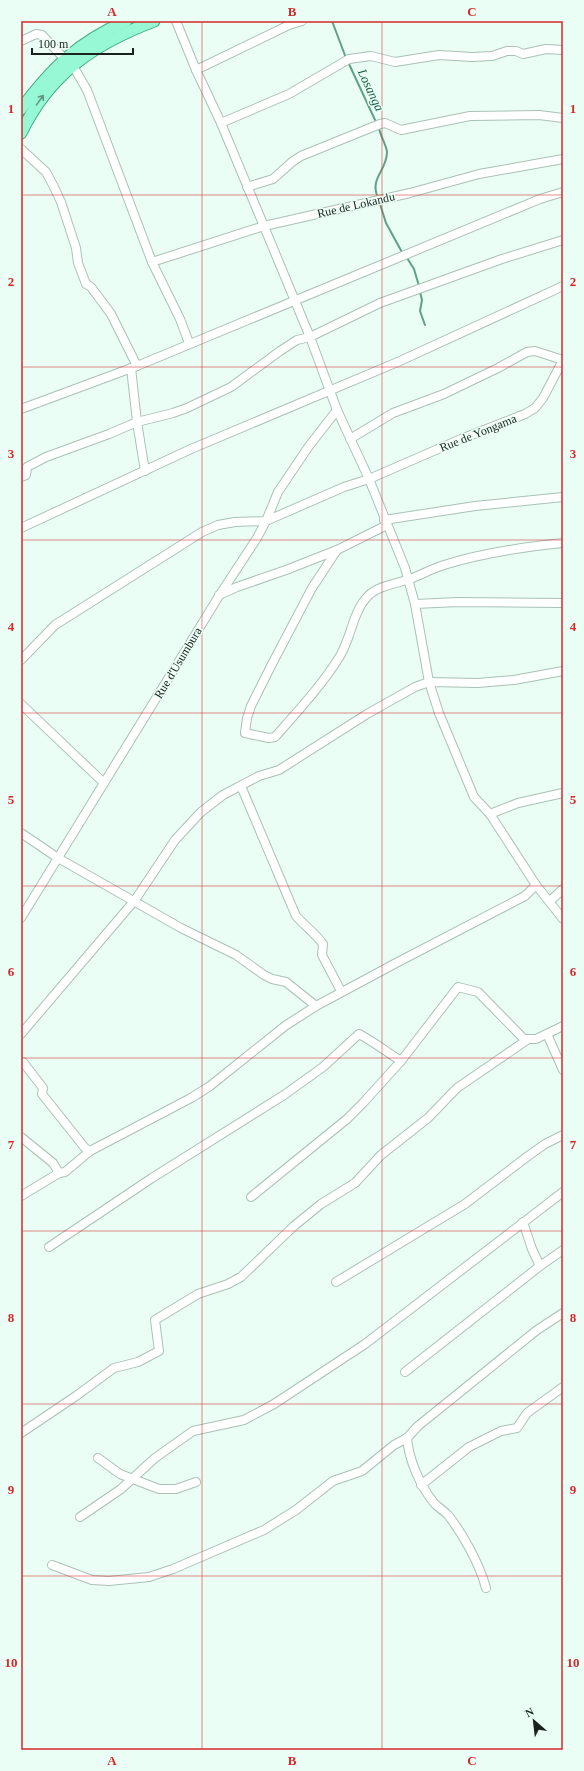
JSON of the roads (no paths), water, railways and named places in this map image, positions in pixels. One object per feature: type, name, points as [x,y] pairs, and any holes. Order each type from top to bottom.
[{"type":"main road","points":[[21,133],[35,107],[68,62],[75,49],[99,34],[126,21]]},
{"type":"main road","points":[[21,109],[38,86],[68,62],[82,57],[106,42],[130,30],[154,21]]},
{"type":"street","points":[[176,21],[196,70],[221,123],[310,337],[337,410],[369,479],[385,522],[405,568],[415,604],[429,682],[439,713],[474,797],[490,814],[536,885],[563,919]]},
{"type":"street","points":[[196,70],[289,25],[302,21]]},
{"type":"street","points":[[21,41],[36,34],[42,35],[80,75],[152,262],[180,319],[189,343]]},
{"type":"street","points":[[221,123],[289,94],[349,59],[371,56],[395,62],[439,55],[472,57],[492,56],[507,51],[516,51],[523,54],[546,49],[563,50]]},
{"type":"street","points":[[247,187],[273,179],[301,156],[380,124],[401,130],[470,116],[539,115],[563,118]]},
{"type":"street","points":[[21,149],[46,172],[54,187],[61,202],[76,248],[78,263],[86,284],[91,287],[111,314],[134,367],[137,422],[145,471]]},
{"type":"street","name":"Rue de Lokandu","points":[[152,262],[264,226],[410,193],[479,174],[563,159]]},
{"type":"street","points":[[21,409],[134,367],[540,199],[563,192]]},
{"type":"street","points":[[21,477],[26,475],[27,467],[46,457],[137,422],[173,413],[231,387],[297,340],[310,337],[380,304],[502,259],[563,240]]},
{"type":"street","points":[[21,528],[232,431],[331,391],[563,286]]},
{"type":"street","points":[[350,439],[393,413],[444,394],[527,352],[535,351],[563,360]]},
{"type":"street","name":"Rue de Yongama","points":[[266,521],[525,414],[535,408],[543,398],[563,360]]},
{"type":"street","name":"Rue d'Usumbura","points":[[22,914],[219,596],[248,554],[266,521],[278,492],[309,446],[337,410]]},
{"type":"street","points":[[219,596],[237,587],[337,550],[385,522],[475,506],[563,497]]},
{"type":"street","points":[[21,660],[55,625],[202,532],[218,525],[235,522],[266,521]]},
{"type":"street","points":[[337,550],[312,588],[268,671],[251,706],[247,718],[245,733],[269,738],[275,737],[324,678],[340,656],[360,608],[367,597],[375,590],[469,558],[529,547],[563,543]]},
{"type":"street","points":[[415,604],[458,602],[563,603]]},
{"type":"street","points":[[21,1034],[135,900],[175,840],[201,812],[223,795],[259,776],[279,770],[367,714],[415,687],[429,682],[478,683],[514,680],[563,671]]},
{"type":"street","points":[[21,704],[104,783]]},
{"type":"street","points":[[241,786],[296,916],[308,929],[314,932],[323,944],[322,955],[342,992]]},
{"type":"street","points":[[490,814],[518,802],[563,793]]},
{"type":"street","points":[[21,833],[58,858],[135,900],[181,928],[236,955],[272,979],[286,982],[316,1006]]},
{"type":"street","points":[[21,1196],[59,1173],[65,1172],[90,1151],[191,1098],[210,1086],[285,1026],[316,1006],[525,896],[536,885]]},
{"type":"street","points":[[550,901],[563,889]]},
{"type":"street","points":[[251,1197],[347,1119],[401,1061],[458,987],[478,992],[520,1037],[527,1040]]},
{"type":"street","points":[[21,1433],[114,1368],[138,1362],[159,1351],[155,1320],[198,1294],[228,1284],[241,1277],[294,1226],[321,1204],[355,1183],[381,1155],[428,1118],[458,1088],[527,1040],[536,1039],[563,1026]]},
{"type":"street","points":[[49,1247],[152,1178],[284,1095],[323,1067],[359,1034],[382,1046],[386,1052],[401,1061]]},
{"type":"street","points":[[547,1034],[563,1070]]},
{"type":"street","points":[[23,1062],[43,1088],[42,1094],[85,1148],[90,1151]]},
{"type":"street","points":[[336,1282],[465,1204],[545,1144],[563,1135]]},
{"type":"street","points":[[21,1137],[53,1163],[59,1173]]},
{"type":"street","points":[[80,1517],[121,1488],[155,1458],[193,1431],[244,1420],[274,1404],[365,1344],[563,1192]]},
{"type":"street","points":[[523,1222],[532,1249],[540,1266]]},
{"type":"street","points":[[405,1372],[540,1266],[563,1250]]},
{"type":"street","points":[[52,1565],[92,1580],[109,1581],[149,1577],[173,1569],[264,1530],[296,1510],[333,1481],[362,1471],[394,1445],[407,1438],[418,1426],[531,1335],[563,1313]]},
{"type":"street","points":[[421,1485],[469,1447],[501,1431],[517,1428],[527,1413],[563,1387]]},
{"type":"street","points":[[407,1438],[408,1447],[421,1485],[434,1503],[452,1521],[484,1578],[486,1588]]},
{"type":"street","points":[[98,1458],[120,1474],[159,1489],[176,1489],[196,1482]]},
{"type":"waterway","name":"Losanga","points":[[332,21],[346,58]]},
{"type":"waterway","name":"Losanga","points":[[349,64],[376,122]]},
{"type":"waterway","name":"Losanga","points":[[378,198],[376,185],[386,159],[387,152],[379,128]]},
{"type":"waterway","name":"Losanga","points":[[380,204],[386,223],[403,254]]},
{"type":"waterway","name":"Losanga","points":[[407,258],[414,269],[419,286]]},
{"type":"waterway","name":"Losanga","points":[[420,292],[422,300],[420,311],[425,325]]}]
